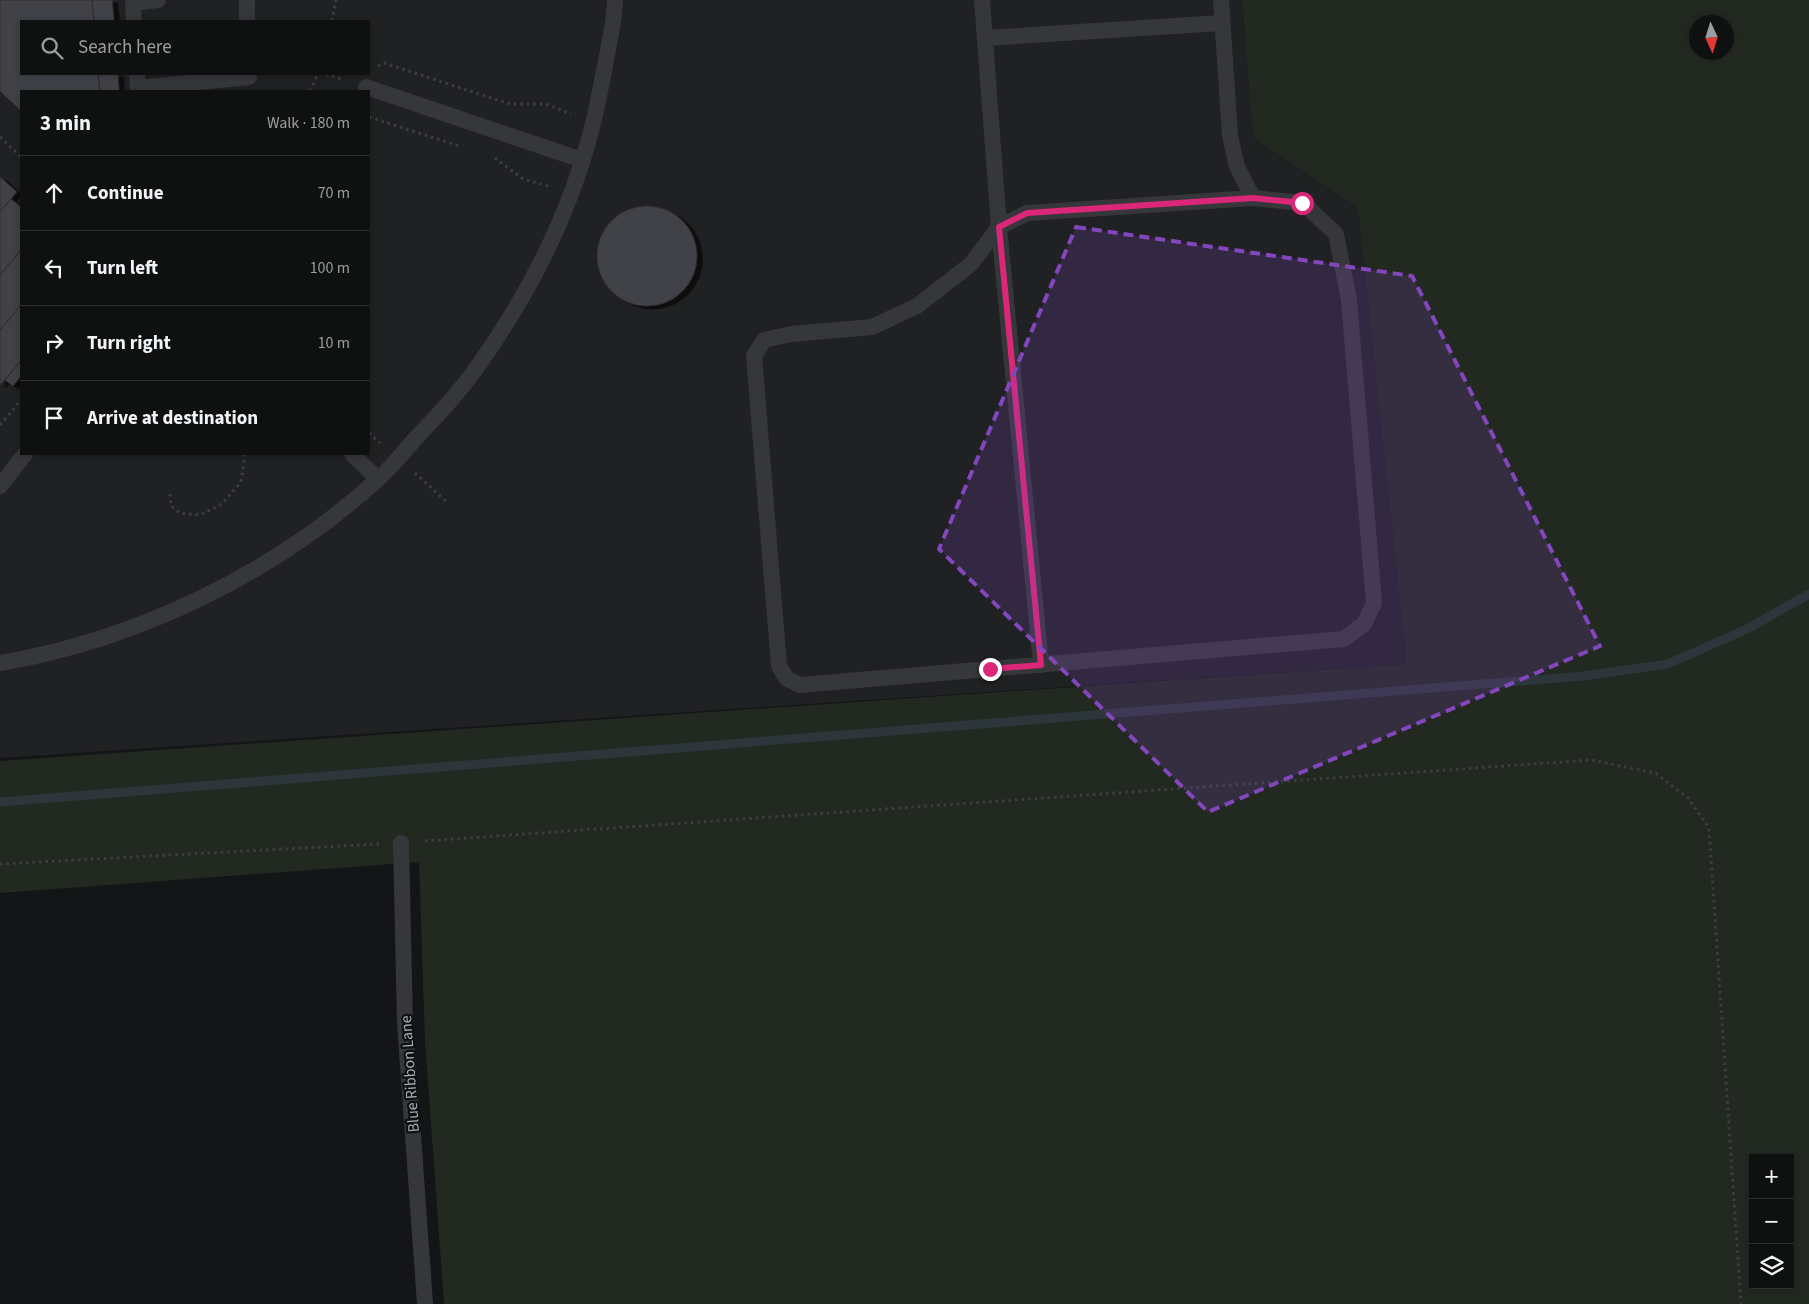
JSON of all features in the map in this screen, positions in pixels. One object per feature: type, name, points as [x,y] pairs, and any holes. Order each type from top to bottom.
[{"type":"lane","points":[[134,20],[132,3],[158,0]]},
{"type":"lane","points":[[247,0],[247,20]]},
{"type":"lane","points":[[0,663],[36,657],[101,638],[164,615],[224,586],[278,556],[333,516],[378,479],[436,417],[477,368],[513,313],[550,245],[582,160],[590,133],[605,72],[615,0]]},
{"type":"lane","points":[[982,0],[999,227],[1041,665]]},
{"type":"lane","points":[[1221,0],[1230,136],[1237,167],[1253,198]]},
{"type":"lane","points":[[985,38],[1222,23]]},
{"type":"lane","points":[[138,84],[248,81]]},
{"type":"lane","points":[[366,87],[582,160]]},
{"type":"lane","points":[[1253,198],[1302,203],[1336,234],[1348,300],[1374,603],[1364,624],[1344,639],[800,685],[787,679],[779,666],[754,356],[764,340],[791,334],[872,327],[916,306],[971,264],[999,227],[1027,213],[1253,198]]},
{"type":"lane","points":[[0,486],[25,455]]},
{"type":"lane","points":[[353,455],[378,479]]},
{"type":"lane","name":"Blue Ribbon Lane","points":[[401,843],[405,1023],[425,1304]]},
{"type":"path","points":[[332,20],[336,0]]},
{"type":"path","points":[[310,90],[318,75]]},
{"type":"path","points":[[329,75],[348,81]]},
{"type":"path","points":[[0,137],[20,156]]},
{"type":"path","points":[[0,425],[20,401]]},
{"type":"path","points":[[170,494],[172,506],[180,513],[200,515],[222,504],[241,482],[245,455]]},
{"type":"path","points":[[0,864],[401,843],[1591,760],[1655,773],[1688,798],[1709,828],[1740,1304]]},
{"type":"highlighted area","points":[[1076,227],[1412,276],[1600,646],[1208,812],[939,549]]},
{"type":"shaded area","points":[[0,0],[1242,0],[1253,138],[1358,208],[1408,664],[0,758]]},
{"type":"shaded area","points":[[1242,0],[1809,0],[1809,1304],[444,1304],[425,1041],[419,862],[0,893],[0,761],[1407,664],[1358,208],[1253,138]]},
{"type":"building","points":[[0,0],[92,0],[94,20],[20,20],[20,75],[98,75],[100,90],[20,90],[20,110],[0,91]]},
{"type":"building","points":[[92,0],[112,0],[114,20],[94,20]]},
{"type":"building","points":[[98,75],[118,75],[119,90],[100,90]]},
{"type":"building","points":[[0,177],[17,192],[0,211]]},
{"type":"building","points":[[11,199],[20,206],[20,251],[0,275],[0,211]]},
{"type":"building","points":[[647,206],[666,210],[683,220],[693,237],[697,256],[693,275],[683,292],[666,302],[647,306],[628,302],[611,292],[601,275],[597,256],[601,237],[611,220],[628,210]]},
{"type":"building","points":[[20,251],[20,306],[0,330],[0,275]]},
{"type":"building","points":[[20,306],[20,362],[0,385],[0,330]]},
{"type":"building","points":[[20,362],[20,377],[13,386],[5,380]]},
{"type":"waterway","points":[[0,802],[1583,676],[1668,664],[1747,629],[1809,594]]},
{"type":"route","points":[[990,669],[1041,665],[999,227],[1027,213],[1253,198],[1302,203]]}]
